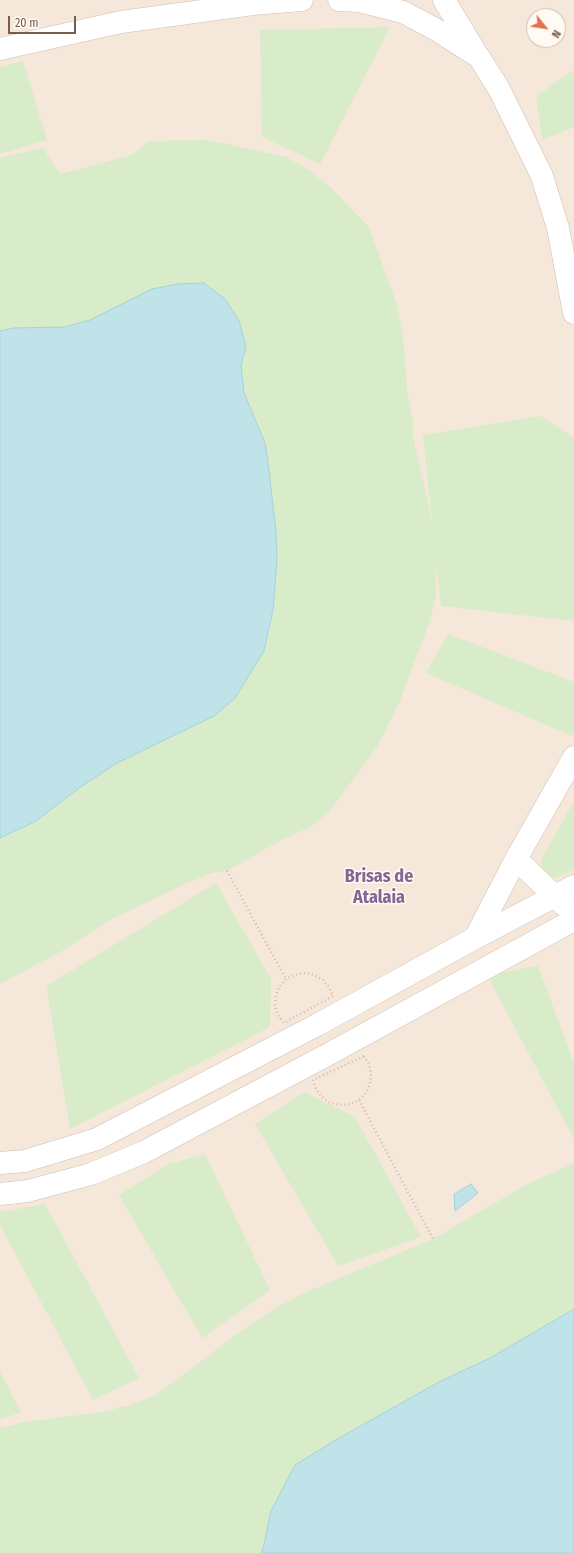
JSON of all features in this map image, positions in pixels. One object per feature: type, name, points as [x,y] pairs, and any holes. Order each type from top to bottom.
[{"type":"street","points":[[121,22],[161,0]]},
{"type":"street","points":[[0,49],[121,22],[252,2],[302,0]]},
{"type":"street","points":[[353,0],[403,12],[435,29],[479,57]]},
{"type":"street","points":[[444,0],[499,89],[542,176],[558,228],[574,314]]},
{"type":"street","points":[[475,938],[516,859],[574,757]]},
{"type":"street","points":[[516,859],[553,896],[574,913]]},
{"type":"street","points":[[0,1163],[25,1161],[97,1139],[317,1025],[475,938],[574,886]]},
{"type":"street","points":[[0,1194],[28,1191],[91,1174],[144,1152],[334,1052],[574,920]]},
{"type":"path","points":[[227,871],[286,979]]},
{"type":"path","points":[[304,973],[314,975],[323,980],[329,987],[332,996],[284,1023],[278,1015],[275,1006],[279,987],[286,979],[294,975],[304,973]]},
{"type":"path","points":[[364,1056],[369,1064],[371,1079],[366,1093],[359,1100],[350,1104],[340,1105],[330,1103],[322,1097],[316,1089],[313,1080],[364,1056]]},
{"type":"path","points":[[359,1100],[433,1239]]},
{"type":"shaded area","points":[[0,0],[574,0],[574,1553],[0,1553]]},
{"type":"green space","points":[[390,27],[320,164],[262,137],[260,30]]},
{"type":"green space","points":[[23,61],[47,140],[0,154],[0,67]]},
{"type":"green space","points":[[574,70],[574,127],[542,140],[536,96]]},
{"type":"green space","points":[[208,140],[287,157],[309,170],[330,187],[369,227],[397,305],[403,334],[407,389],[413,422],[413,436],[432,521],[423,435],[541,416],[574,438],[574,621],[441,606],[436,565],[436,596],[429,623],[400,701],[378,745],[330,811],[309,828],[283,839],[227,871],[212,873],[187,883],[108,921],[62,951],[0,984],[0,838],[36,821],[79,788],[117,763],[214,716],[235,698],[264,651],[273,610],[276,532],[265,443],[244,393],[241,365],[246,347],[129,300],[90,320],[65,327],[13,328],[0,331],[0,158],[43,148],[60,174],[132,155],[149,141]]},
{"type":"green space","points":[[448,634],[574,682],[574,733],[572,736],[426,673]]},
{"type":"green space","points":[[574,801],[574,870],[557,877],[552,877],[542,869],[541,860]]},
{"type":"green space","points":[[216,883],[271,979],[270,1027],[70,1129],[46,986]]},
{"type":"green space","points":[[538,966],[574,1063],[574,1139],[487,975]]},
{"type":"green space","points":[[304,1092],[355,1117],[421,1237],[338,1266],[255,1124]]},
{"type":"green space","points":[[205,1154],[270,1290],[202,1338],[119,1195],[168,1164]]},
{"type":"green space","points":[[574,1163],[574,1309],[490,1358],[439,1382],[339,1438],[295,1465],[271,1511],[262,1553],[0,1553],[0,1428],[24,1422],[103,1412],[154,1396],[235,1335],[279,1306],[304,1293],[433,1239],[526,1185]]},
{"type":"green space","points":[[45,1204],[139,1378],[93,1400],[0,1225],[0,1212]]},
{"type":"green space","points":[[0,1372],[21,1413],[0,1419]]},
{"type":"water","points":[[204,283],[225,299],[239,321],[246,347],[241,365],[244,393],[265,443],[276,532],[277,559],[273,610],[264,651],[235,698],[214,716],[117,763],[79,788],[36,821],[0,838],[0,331],[13,328],[65,327],[90,320],[152,289],[178,284]]},
{"type":"water","points":[[471,1184],[478,1193],[455,1211],[454,1194]]},
{"type":"water","points":[[574,1309],[574,1553],[262,1553],[271,1511],[295,1465],[339,1438],[439,1382],[490,1358]]},
{"type":"district","name":"Brisas de Atalaia","points":[[379,887]]}]
